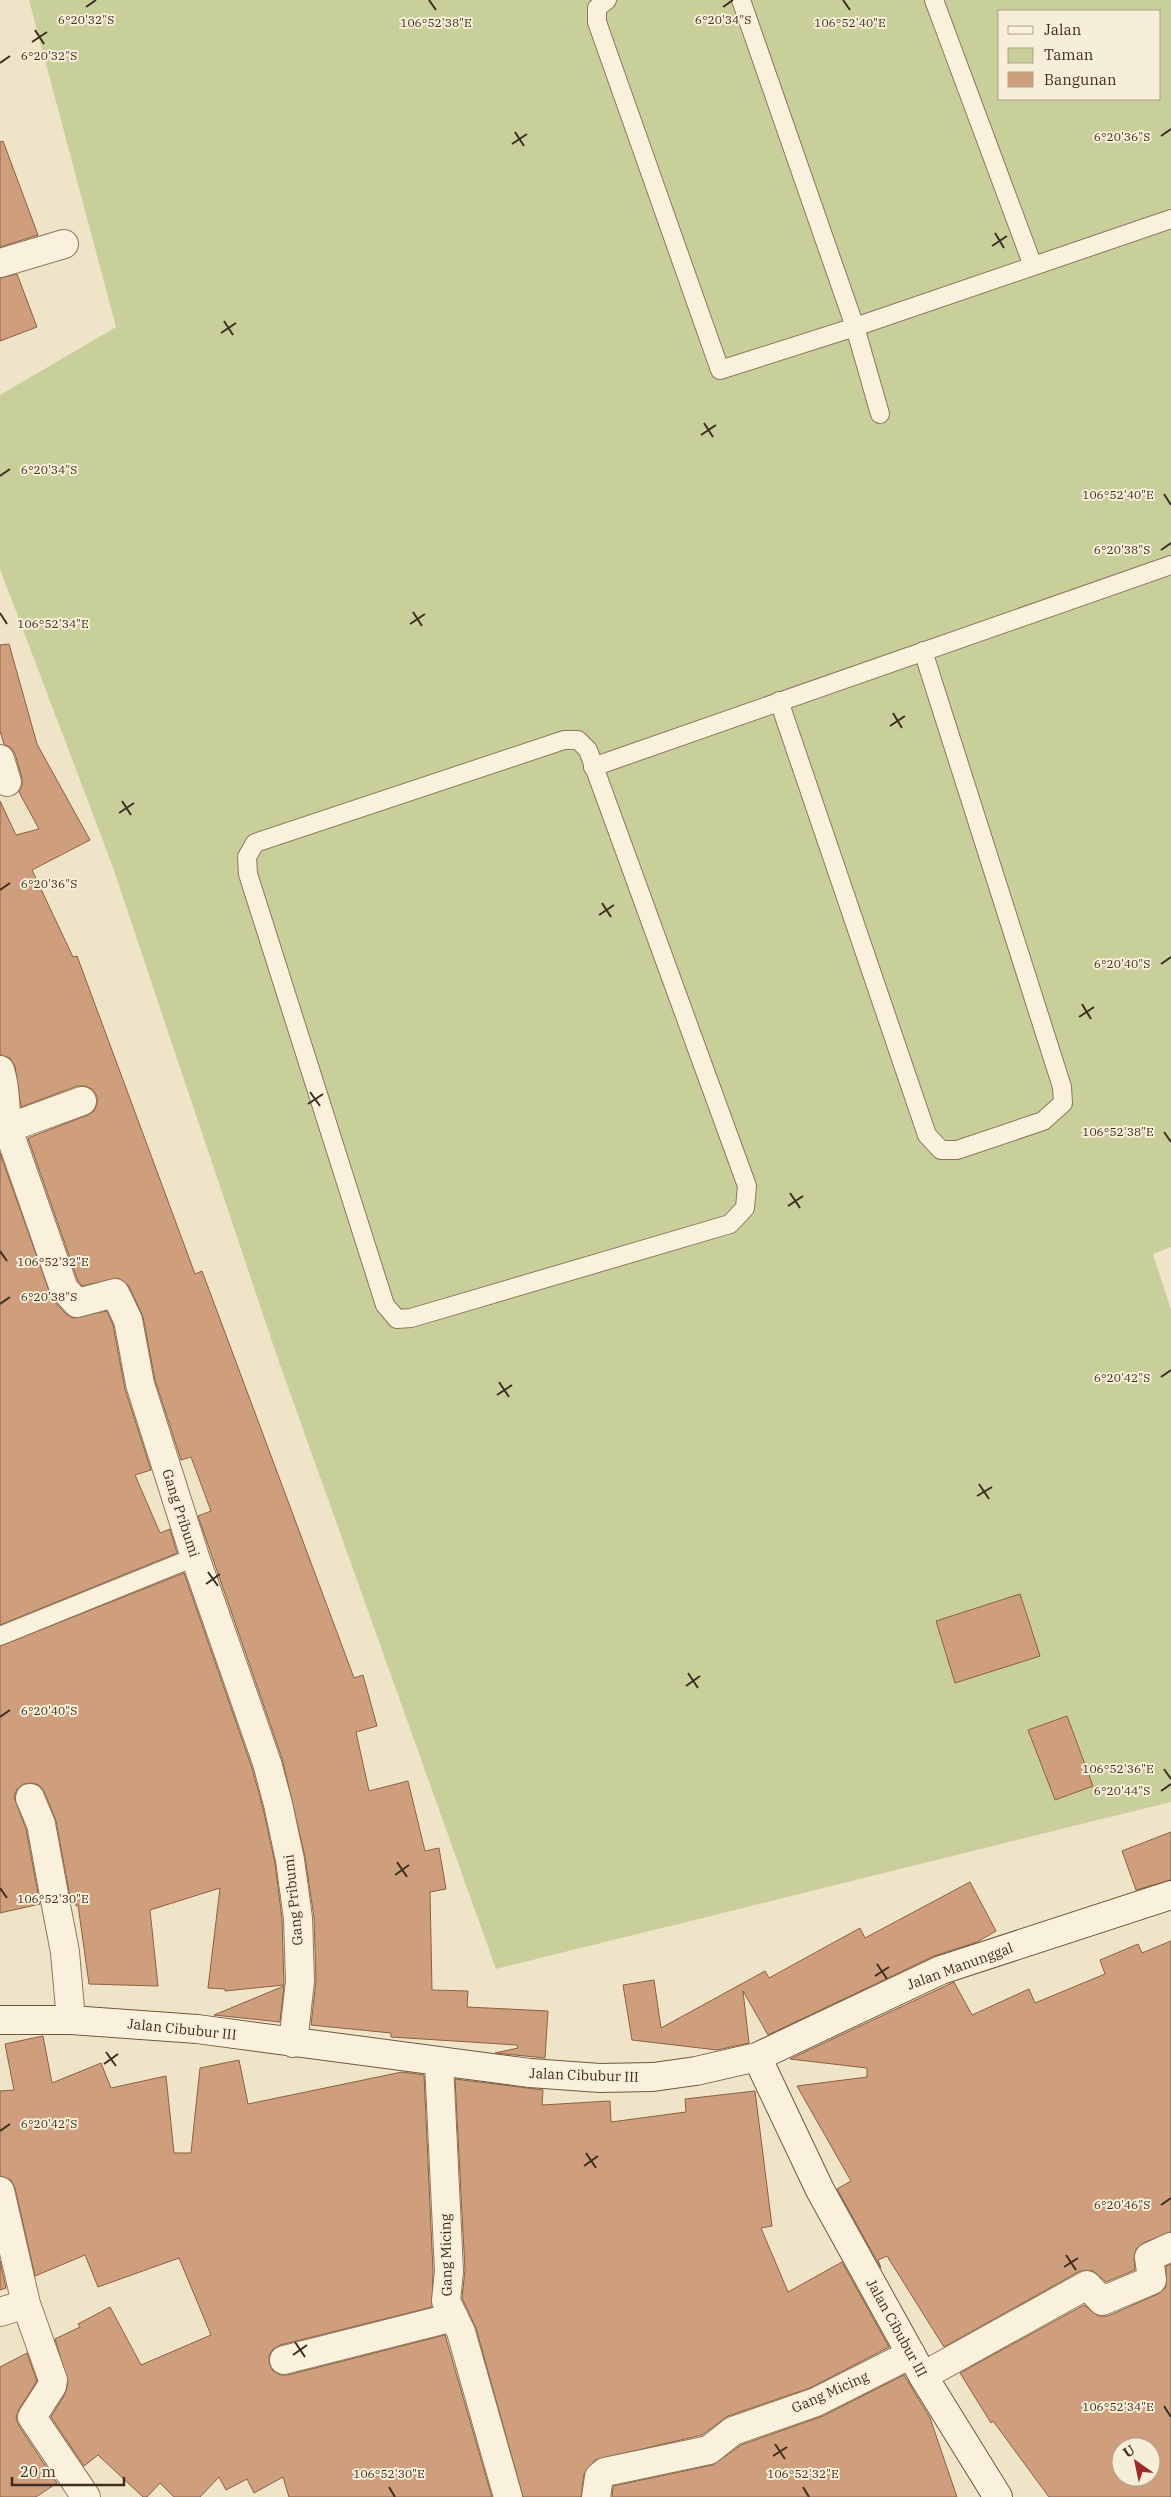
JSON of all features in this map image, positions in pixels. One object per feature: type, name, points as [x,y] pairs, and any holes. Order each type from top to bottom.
[{"type":"street","points":[[0,263],[64,244]]},
{"type":"street","name":"Gang Pribumi","points":[[0,1070],[7,1100],[4,1130],[67,1294],[77,1303],[115,1293],[128,1320],[140,1384],[195,1557],[266,1763],[278,1804],[290,1860],[298,1918],[300,1981],[293,2043]]},
{"type":"street","points":[[4,1130],[82,1101]]},
{"type":"street","points":[[30,1798],[41,1824],[65,1952],[70,2020]]},
{"type":"street","name":"Jalan Manunggal","points":[[757,2057],[941,1970],[1171,1895]]},
{"type":"street","name":"Jalan Cibubur III","points":[[0,2020],[70,2020],[197,2029],[530,2073],[609,2078],[652,2077],[688,2072],[757,2057],[820,2190],[917,2365],[998,2497]]},
{"type":"street","name":"Gang Micing","points":[[439,2062],[449,2271],[446,2301],[461,2332],[508,2497]]},
{"type":"street","points":[[0,2191],[26,2304],[54,2380],[32,2417],[86,2497]]},
{"type":"street","name":"Gang Micing","points":[[596,2497],[599,2477],[605,2472],[709,2450],[732,2431],[917,2365],[1088,2285],[1102,2301],[1152,2280],[1149,2257],[1171,2247]]},
{"type":"street","points":[[0,2312],[26,2304]]},
{"type":"street","points":[[284,2360],[454,2317]]},
{"type":"lane","points":[[607,0],[597,8],[597,22],[720,370],[855,327],[1171,219]]},
{"type":"lane","points":[[741,0],[855,327],[880,414]]},
{"type":"lane","points":[[934,0],[1033,266]]},
{"type":"lane","points":[[593,767],[1171,565]]},
{"type":"lane","points":[[779,701],[926,1135],[941,1150],[957,1150],[1043,1121],[1063,1103],[1062,1087],[923,651]]},
{"type":"lane","points":[[564,740],[578,740],[588,750],[593,767],[747,1186],[745,1208],[730,1224],[411,1318],[397,1318],[385,1305],[248,874],[247,857],[255,843],[564,740]]},
{"type":"lane","points":[[0,1636],[195,1557]]},
{"type":"green space","points":[[29,0],[1171,0],[1171,1247],[1153,1254],[1171,1310],[1171,1802],[496,1969],[279,1362],[111,862],[0,569],[0,395],[116,327]]},
{"type":"building","points":[[3,141],[38,235],[0,247],[0,142]]},
{"type":"building","points":[[17,274],[37,327],[0,341],[0,278]]},
{"type":"building","points":[[9,644],[37,744],[90,840],[32,870],[73,957],[77,956],[195,1274],[202,1271],[354,1678],[363,1675],[377,1726],[356,1732],[369,1791],[408,1781],[425,1851],[439,1848],[446,1889],[430,1892],[432,1990],[468,1991],[467,2007],[548,2011],[545,2058],[495,2053],[518,2048],[517,2045],[391,2037],[391,2033],[311,2025],[316,1981],[314,1917],[305,1857],[282,1758],[198,1516],[211,1511],[191,1457],[181,1460],[155,1380],[143,1317],[129,1286],[118,1278],[82,1286],[78,1281],[28,1138],[88,1115],[94,1111],[97,1104],[97,1096],[92,1089],[85,1086],[77,1086],[21,1107],[15,1066],[10,1058],[0,1055],[0,801],[16,835],[39,829],[19,792],[22,778],[15,754],[11,748],[4,744],[0,731],[0,645]]},
{"type":"building","points":[[0,1153],[52,1299],[66,1314],[73,1318],[107,1311],[113,1325],[125,1389],[151,1470],[135,1475],[160,1533],[170,1529],[177,1553],[0,1625]]},
{"type":"building","points":[[184,1573],[252,1768],[263,1808],[275,1863],[282,1919],[284,1985],[225,1991],[225,1989],[208,1988],[220,1888],[150,1910],[158,1986],[89,1984],[78,1905],[76,1906],[75,1896],[70,1897],[56,1821],[44,1791],[39,1785],[32,1783],[23,1784],[17,1789],[14,1797],[26,1829],[40,1904],[0,1913],[0,1646]]},
{"type":"building","points":[[1020,1594],[1040,1656],[955,1683],[936,1621]]},
{"type":"building","points":[[1067,1716],[1093,1786],[1055,1800],[1028,1730]]},
{"type":"building","points":[[1171,1832],[1171,1880],[1136,1890],[1122,1851]]},
{"type":"building","points":[[970,1882],[996,1931],[977,1942],[934,1956],[768,2035],[743,1991],[749,2043],[717,2050],[632,2040],[623,1985],[654,1980],[661,2028],[765,1971],[769,1978],[860,1928],[865,1938]]},
{"type":"building","points":[[1171,1941],[1171,2232],[1143,2243],[1136,2249],[1134,2259],[1135,2270],[1106,2282],[1093,2271],[1080,2271],[944,2347],[887,2256],[878,2260],[881,2268],[837,2189],[851,2181],[797,2086],[867,2077],[867,2068],[790,2059],[954,1982],[972,2015],[1029,1989],[1035,2003],[1105,1974],[1100,1960],[1138,1944],[1142,1953]]},
{"type":"building","points":[[284,1986],[280,2022],[214,2015]]},
{"type":"building","points":[[43,2036],[52,2083],[101,2063],[111,2088],[166,2076],[174,2153],[191,2153],[200,2068],[239,2060],[248,2104],[402,2072],[424,2075],[433,2271],[432,2307],[280,2345],[273,2349],[269,2356],[269,2363],[273,2371],[280,2375],[288,2375],[445,2335],[492,2497],[289,2497],[283,2477],[254,2493],[247,2479],[226,2490],[219,2477],[200,2497],[174,2497],[160,2483],[147,2497],[143,2497],[98,2455],[84,2466],[51,2417],[65,2394],[68,2383],[55,2339],[80,2327],[78,2324],[110,2307],[141,2365],[211,2335],[179,2258],[98,2287],[85,2255],[35,2276],[15,2188],[11,2180],[0,2176],[0,2091],[14,2090],[5,2044]]},
{"type":"building","points":[[455,2079],[543,2090],[542,2105],[610,2101],[611,2122],[686,2112],[685,2099],[755,2091],[772,2226],[761,2228],[788,2292],[842,2262],[889,2347],[810,2388],[728,2416],[702,2435],[595,2460],[584,2474],[581,2497],[523,2497],[476,2328],[462,2298],[465,2270]]},
{"type":"building","points":[[0,2261],[6,2288],[0,2290]]},
{"type":"building","points":[[1171,2264],[1171,2497],[1049,2497],[993,2421],[991,2423],[960,2373],[1084,2305],[1098,2316],[1108,2316],[1158,2294],[1166,2287],[1166,2266]]},
{"type":"building","points":[[27,2353],[37,2381],[19,2409],[16,2418],[19,2426],[57,2483],[36,2497],[0,2497],[0,2367]]},
{"type":"building","points":[[904,2375],[930,2418],[957,2497],[612,2497],[613,2486],[713,2465],[741,2445],[823,2416]]}]
